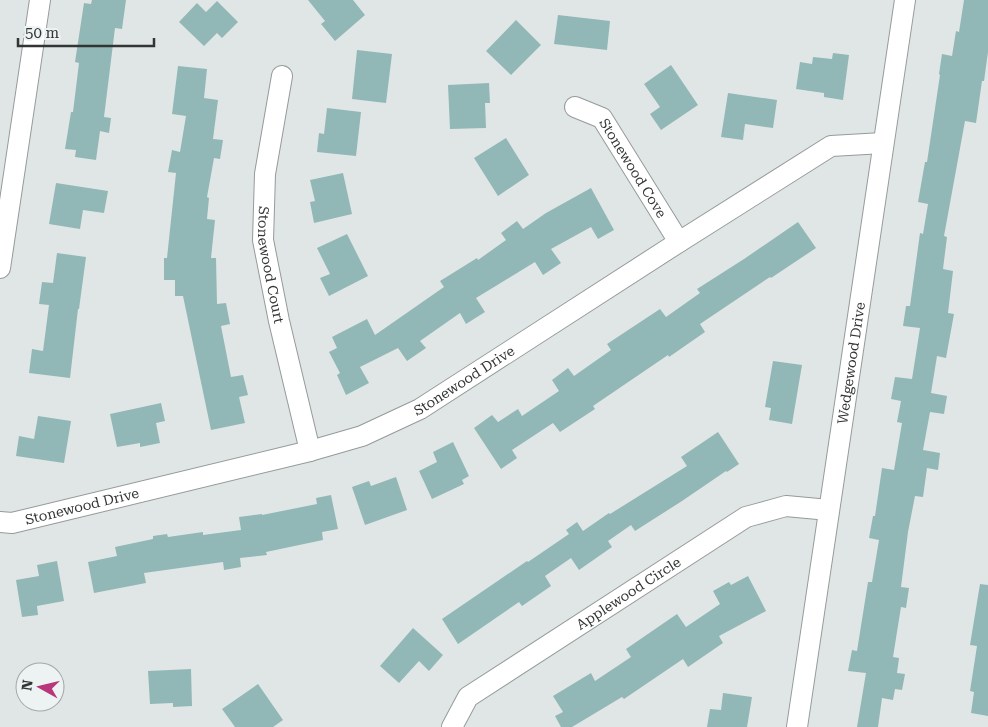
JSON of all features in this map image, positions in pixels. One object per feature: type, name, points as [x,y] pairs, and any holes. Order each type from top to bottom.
[{"type":"street","points":[[0,268],[40,0]]},
{"type":"street","name":"Wedgewood Drive","points":[[796,727],[905,0]]},
{"type":"street","name":"Stonewood Court","points":[[282,76],[265,174],[263,240],[279,321],[310,451]]},
{"type":"street","name":"Stonewood Cove","points":[[575,107],[602,118],[679,242]]},
{"type":"street","name":"Stonewood Drive","points":[[0,522],[12,523],[310,451],[362,436],[420,409],[831,146],[884,143]]},
{"type":"street","name":"Applewood Circle","points":[[452,727],[468,697],[746,517],[786,506],[829,510]]},
{"type":"building","points":[[92,0],[126,0],[122,29],[115,28],[104,117],[111,118],[109,133],[100,131],[96,160],[75,157],[76,150],[65,149],[71,112],[73,112],[79,63],[75,62],[84,3],[91,4]]},
{"type":"building","points":[[308,0],[353,0],[365,15],[335,41],[321,24],[325,21]]},
{"type":"building","points":[[964,0],[988,0],[988,52],[976,123],[965,121],[944,236],[947,237],[943,269],[953,271],[948,313],[954,314],[946,358],[937,356],[931,393],[947,396],[944,414],[930,412],[923,450],[940,453],[938,470],[927,468],[923,497],[915,496],[908,532],[901,587],[909,588],[906,608],[901,607],[893,657],[899,658],[897,673],[905,674],[902,690],[895,689],[893,700],[882,698],[878,727],[857,727],[866,673],[848,671],[852,650],[857,651],[868,582],[872,582],[879,540],[869,538],[873,516],[875,516],[882,468],[894,470],[902,423],[897,422],[901,401],[891,399],[895,377],[912,379],[920,328],[903,326],[906,306],[910,306],[920,233],[923,234],[928,204],[918,202],[925,162],[927,162],[942,54],[952,56],[956,31],[959,32]]},
{"type":"building","points":[[217,1],[238,22],[222,38],[217,33],[204,46],[179,22],[197,3],[206,12]]},
{"type":"building","points":[[558,15],[610,21],[607,50],[554,44]]},
{"type":"building","points":[[516,20],[541,45],[511,75],[486,51]]},
{"type":"building","points":[[357,50],[392,54],[386,103],[352,99]]},
{"type":"building","points":[[833,53],[849,55],[843,100],[824,97],[824,93],[796,89],[800,62],[812,64],[813,57],[832,59]]},
{"type":"building","points":[[671,65],[698,105],[661,130],[650,114],[660,107],[644,84]]},
{"type":"building","points":[[178,66],[207,69],[204,98],[218,100],[213,139],[223,140],[220,159],[214,158],[207,197],[209,198],[207,219],[215,220],[211,258],[216,258],[217,304],[226,303],[230,324],[221,326],[231,377],[243,375],[248,395],[239,397],[245,423],[211,430],[183,296],[175,296],[175,280],[164,280],[164,258],[167,258],[176,173],[168,172],[172,150],[180,152],[186,116],[172,114]]},
{"type":"building","points":[[489,83],[490,103],[485,103],[486,128],[450,129],[448,85]]},
{"type":"building","points":[[728,93],[777,100],[773,128],[745,124],[743,140],[721,137]]},
{"type":"building","points":[[327,108],[361,112],[356,156],[317,152],[319,133],[324,134]]},
{"type":"building","points":[[506,138],[529,175],[498,196],[474,158]]},
{"type":"building","points":[[343,173],[352,214],[314,223],[310,202],[315,201],[310,180]]},
{"type":"building","points":[[56,183],[108,191],[104,213],[83,210],[80,229],[49,224]]},
{"type":"building","points":[[591,188],[614,230],[598,239],[591,227],[551,249],[561,263],[543,275],[535,262],[476,298],[485,312],[466,324],[460,313],[420,341],[426,348],[407,361],[398,348],[360,367],[369,383],[346,395],[337,375],[340,373],[329,352],[337,348],[332,337],[367,319],[375,335],[444,287],[440,281],[477,258],[478,260],[506,240],[501,233],[517,221],[523,229],[546,213]]},
{"type":"building","points":[[798,222],[816,248],[700,324],[705,332],[593,406],[595,409],[560,432],[553,423],[512,450],[517,458],[501,469],[474,428],[492,415],[498,422],[518,409],[522,416],[559,391],[552,380],[568,368],[574,376],[611,350],[607,344],[660,309],[666,317],[700,293],[697,289]]},
{"type":"building","points":[[347,234],[368,276],[329,296],[320,278],[330,274],[317,248]]},
{"type":"building","points":[[57,253],[86,257],[70,378],[29,373],[32,349],[43,351],[49,305],[39,304],[42,282],[53,283]]},
{"type":"building","points":[[773,361],[802,365],[792,424],[769,420],[771,408],[765,407]]},
{"type":"building","points":[[161,403],[165,421],[156,423],[160,443],[140,447],[140,443],[117,447],[110,414]]},
{"type":"building","points":[[38,416],[71,421],[64,463],[16,456],[19,436],[34,439]]},
{"type":"building","points":[[718,432],[739,464],[635,531],[631,525],[608,541],[612,547],[579,570],[571,558],[545,576],[551,586],[522,606],[519,602],[458,644],[442,619],[569,534],[566,530],[577,522],[583,531],[687,466],[681,457]]},
{"type":"building","points":[[453,442],[469,476],[462,480],[464,484],[432,499],[419,471],[437,462],[433,452]]},
{"type":"building","points":[[396,477],[407,510],[365,525],[352,487],[369,481],[371,486]]},
{"type":"building","points":[[331,495],[338,529],[322,532],[323,540],[266,552],[267,555],[240,558],[241,567],[224,570],[223,562],[144,573],[146,583],[94,593],[88,562],[117,556],[115,547],[167,534],[168,537],[203,532],[203,535],[241,530],[239,517],[262,515],[317,504],[316,498]]},
{"type":"building","points":[[57,561],[64,601],[37,606],[38,615],[22,617],[16,580],[39,576],[37,565]]},
{"type":"building","points":[[748,576],[766,611],[719,636],[723,643],[688,667],[683,659],[624,699],[622,697],[572,727],[561,727],[555,716],[563,712],[553,696],[591,673],[595,681],[631,657],[626,649],[677,614],[686,627],[720,604],[713,591],[729,582],[731,585]]},
{"type":"building","points":[[980,584],[988,585],[988,716],[971,713],[974,692],[970,691],[977,646],[970,645]]},
{"type":"building","points":[[413,628],[443,655],[429,671],[419,661],[399,683],[380,666]]},
{"type":"building","points":[[191,669],[192,706],[173,707],[173,703],[150,704],[148,671]]},
{"type":"building","points":[[258,684],[283,720],[273,727],[235,727],[222,709]]},
{"type":"building","points":[[723,693],[752,697],[747,727],[707,727],[710,709],[721,710]]}]
